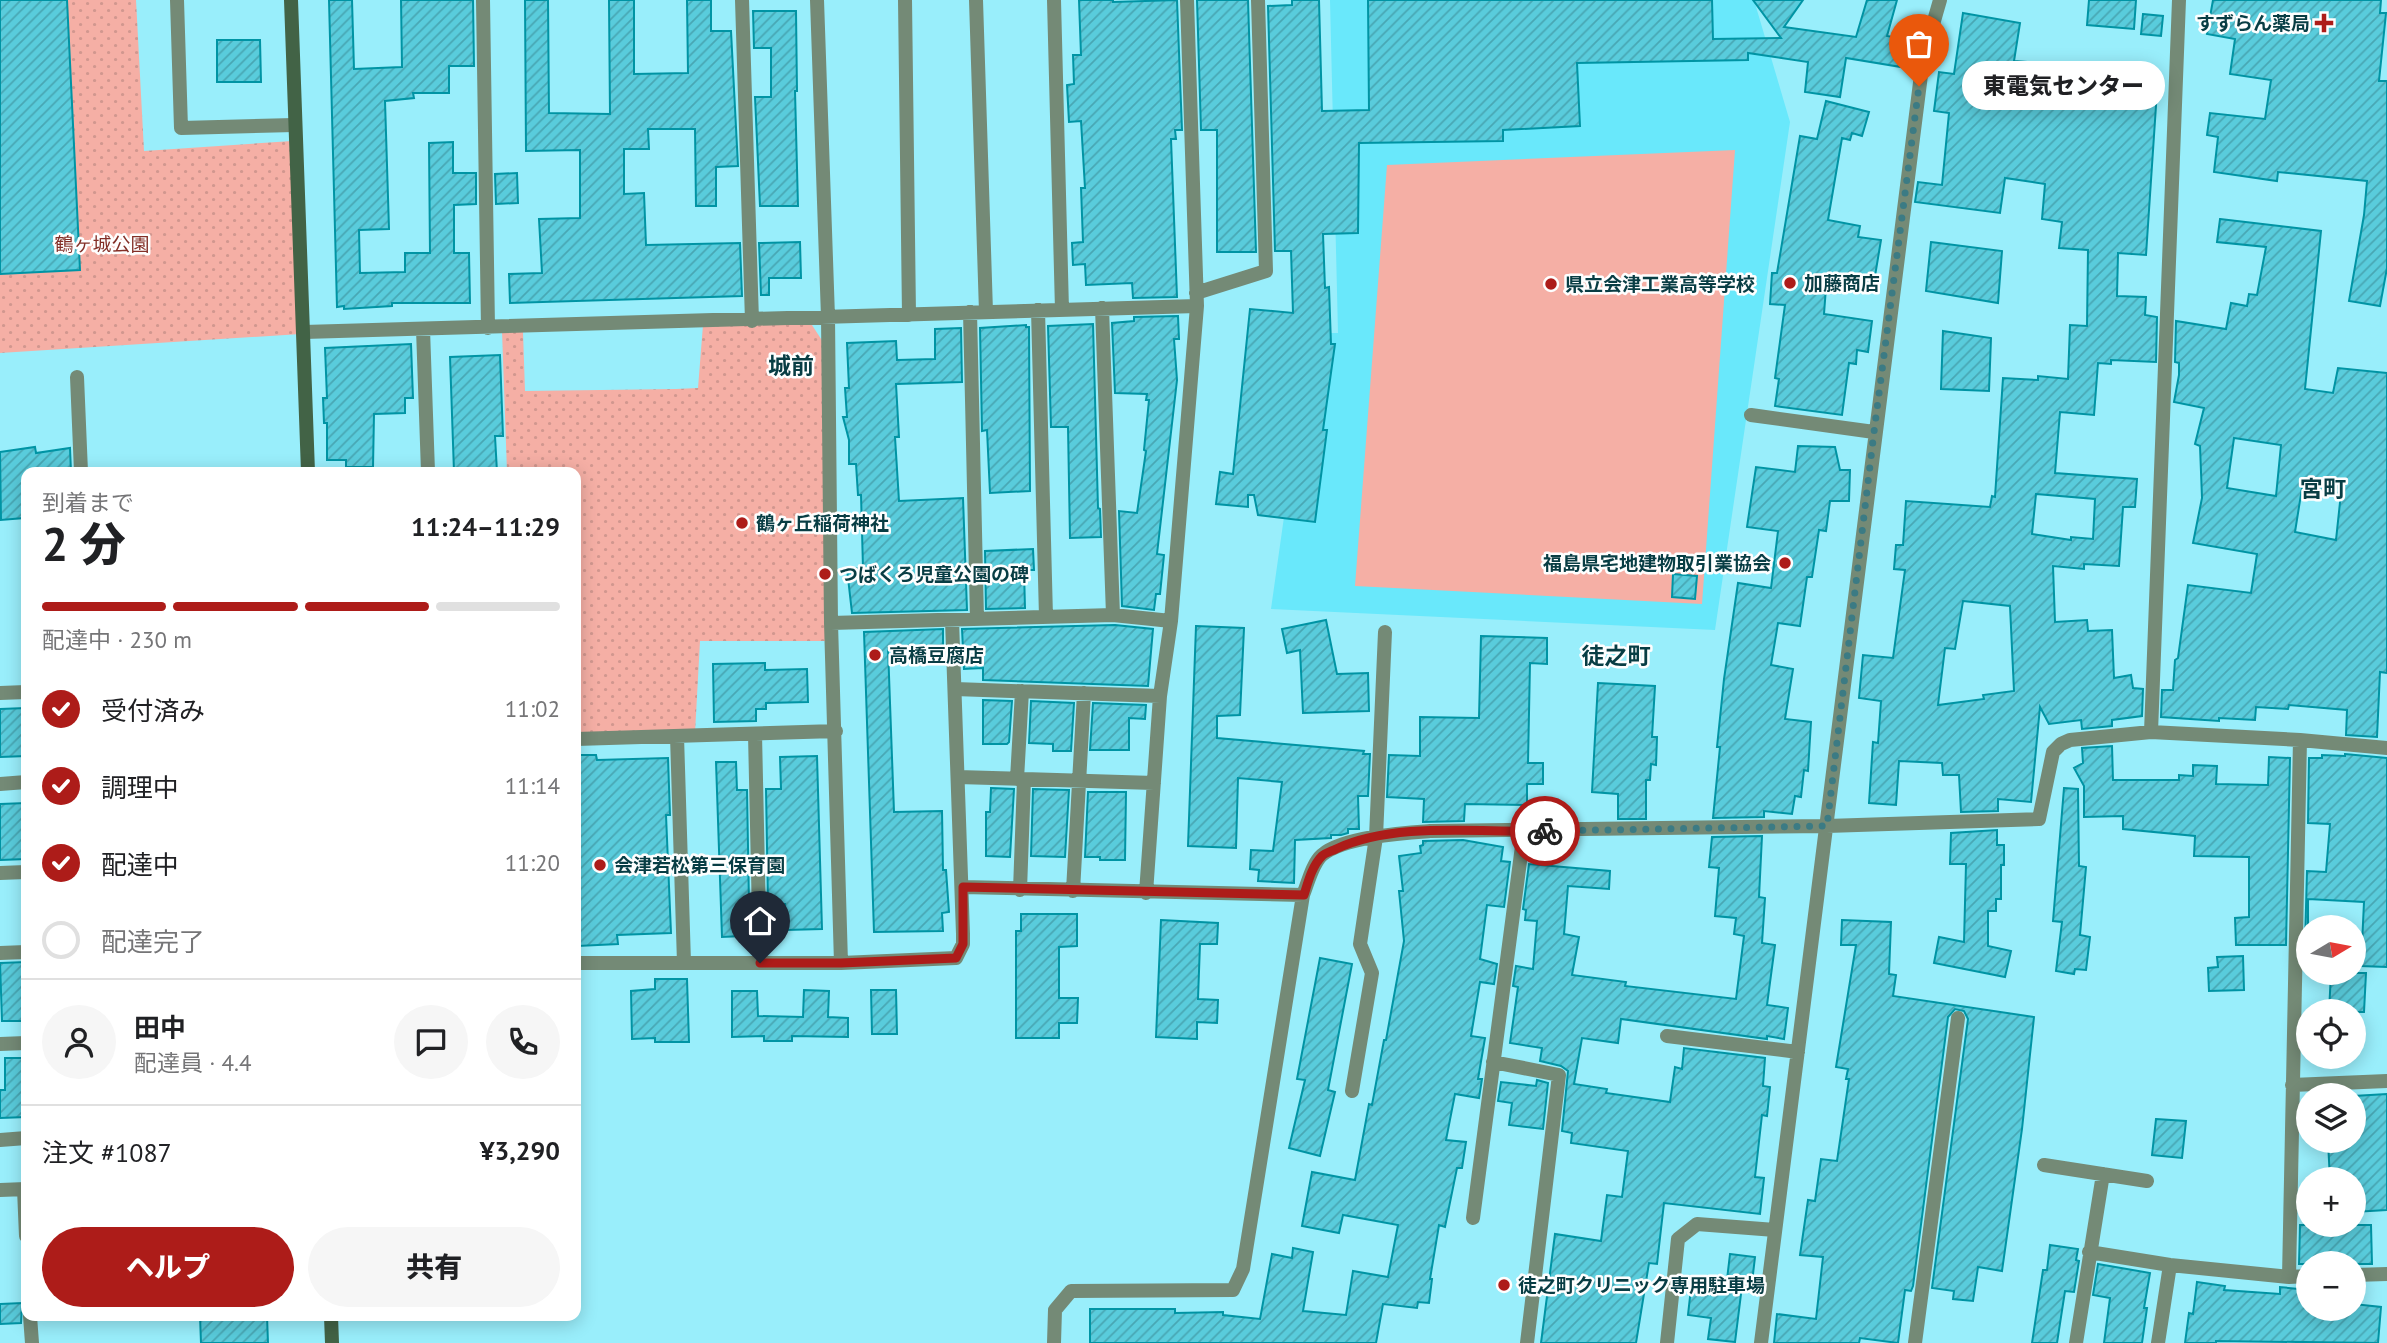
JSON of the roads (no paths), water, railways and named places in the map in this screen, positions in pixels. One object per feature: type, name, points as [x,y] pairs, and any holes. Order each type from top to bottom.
[{"type":"street","points":[[177,0],[181,128],[294,125]]},
{"type":"street","points":[[291,0],[308,467]]},
{"type":"street","points":[[483,0],[488,328]]},
{"type":"street","points":[[742,0],[751,321]]},
{"type":"street","points":[[817,0],[828,317],[831,623],[841,963]]},
{"type":"street","points":[[905,0],[909,315]]},
{"type":"street","points":[[976,0],[986,312]]},
{"type":"street","points":[[1054,0],[1062,310]]},
{"type":"street","points":[[1146,893],[1160,696],[1171,621],[1197,299],[1187,0]]},
{"type":"street","points":[[304,332],[1062,310],[1197,299],[1266,271],[1258,0]]},
{"type":"street","points":[[1761,1343],[1923,59],[1940,0]]},
{"type":"street","points":[[2151,732],[2179,0]]},
{"type":"street","points":[[1102,308],[1113,615]]},
{"type":"street","points":[[1038,310],[1046,617]]},
{"type":"street","points":[[970,312],[977,619]]},
{"type":"street","points":[[424,329],[428,467]]},
{"type":"street","points":[[77,377],[82,467]]},
{"type":"street","points":[[1751,415],[1874,432]]},
{"type":"street","points":[[831,623],[1113,615],[1171,621]]},
{"type":"street","points":[[581,963],[841,963],[956,958],[963,944],[963,887],[952,620]]},
{"type":"street","points":[[1352,1091],[1372,973],[1360,944],[1376,837],[1385,632]]},
{"type":"street","points":[[955,689],[1160,696]]},
{"type":"street","points":[[1020,890],[1022,691]]},
{"type":"street","points":[[0,693],[21,692]]},
{"type":"street","points":[[1073,891],[1084,694]]},
{"type":"street","points":[[581,739],[836,731]]},
{"type":"street","points":[[1054,1343],[1055,1310],[1071,1291],[1233,1290],[1243,1269],[1304,895],[1311,872],[1322,855],[1345,844],[1376,837],[1430,831],[1827,826],[2039,819],[2053,752],[2070,740],[2151,732],[2387,748]]},
{"type":"street","points":[[755,734],[760,963]]},
{"type":"street","points":[[677,736],[684,963]]},
{"type":"street","points":[[2289,1277],[2300,740]]},
{"type":"street","points":[[958,777],[1154,783]]},
{"type":"street","points":[[0,783],[21,782]]},
{"type":"street","points":[[1474,1218],[1524,831]]},
{"type":"street","points":[[0,873],[21,872]]},
{"type":"street","points":[[963,887],[1304,895]]},
{"type":"street","points":[[0,953],[21,953]]},
{"type":"street","points":[[1915,1343],[1958,1018]]},
{"type":"street","points":[[1667,1036],[1798,1052]]},
{"type":"street","points":[[0,1044],[21,1043]]},
{"type":"street","points":[[1493,1062],[1559,1075],[1527,1343]]},
{"type":"street","points":[[2292,1085],[2387,1081]]},
{"type":"street","points":[[0,1140],[21,1138]]},
{"type":"street","points":[[2044,1165],[2147,1181]]},
{"type":"street","points":[[2076,1343],[2103,1174]]},
{"type":"street","points":[[0,1190],[21,1189]]},
{"type":"street","points":[[1667,1343],[1678,1239],[1697,1224],[1775,1230]]},
{"type":"street","points":[[2089,1252],[2170,1265],[2296,1277]]},
{"type":"street","points":[[2158,1343],[2170,1265]]},
{"type":"street","points":[[2366,1275],[2387,1274]]},
{"type":"street","points":[[30,1321],[32,1343]]},
{"type":"street","points":[[331,1321],[332,1343]]},
{"type":"place","name":"すずらん薬局","points":[[2324,23]]},
{"type":"place","name":"東電気センター","points":[[1919,86]]},
{"type":"place","name":"加藤商店","points":[[1790,283]]},
{"type":"place","name":"県立会津工業高等学校","points":[[1551,284]]},
{"type":"place","name":"鶴ヶ丘稲荷神社","points":[[742,523]]},
{"type":"place","name":"福島県宅地建物取引業協会","points":[[1785,563]]},
{"type":"place","name":"つばくろ児童公園の碑","points":[[825,574]]},
{"type":"place","name":"高橋豆腐店","points":[[875,655]]},
{"type":"place","name":"会津若松第三保育園","points":[[600,865]]},
{"type":"place","name":"徒之町クリニック専用駐車場","points":[[1504,1285]]},
{"type":"district","name":"城前","points":[[791,365]]},
{"type":"district","name":"宮町","points":[[2323,488]]},
{"type":"district","name":"徒之町","points":[[1616,655]]},
{"type":"park label","name":"鶴ヶ城公園","points":[[102,244]]}]
